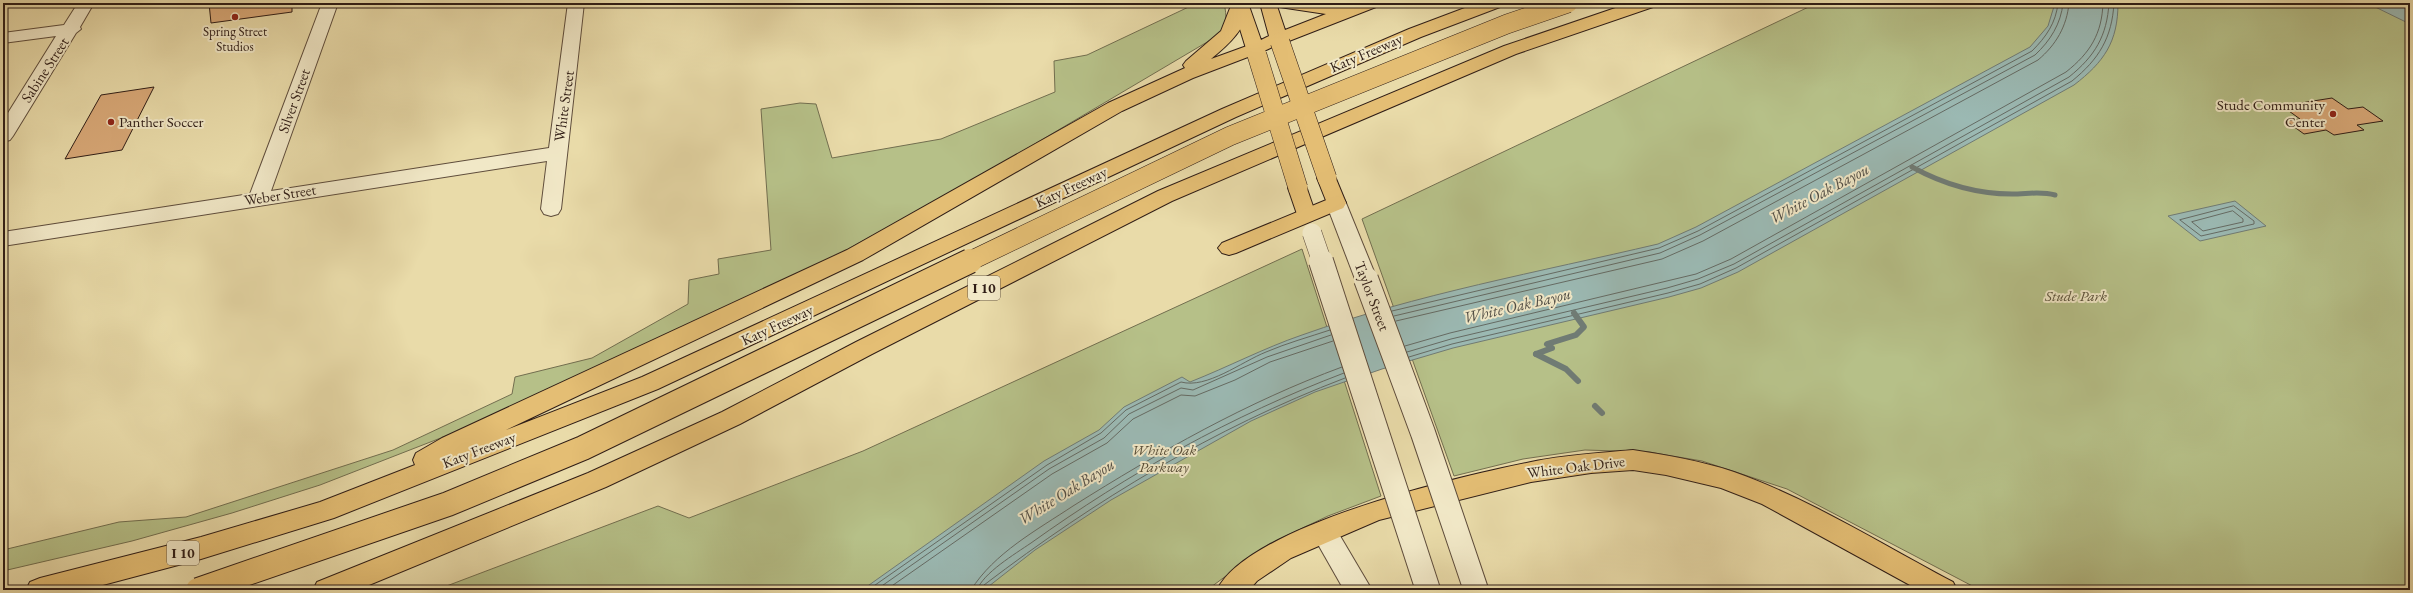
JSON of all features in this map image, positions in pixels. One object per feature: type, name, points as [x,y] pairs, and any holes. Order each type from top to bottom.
[{"type":"main road","name":"Taylor Street","points":[[1268,3],[1279,40],[1339,212]]},
{"type":"main road","points":[[1286,3],[1320,9],[1354,8]]},
{"type":"main road","points":[[373,492],[451,445],[855,255],[1115,107],[1177,79],[1256,51],[1354,8],[1370,3]]},
{"type":"main road","name":"Katy Freeway","points":[[40,590],[209,546],[325,511],[650,383],[1229,114],[1408,36],[1494,3]]},
{"type":"main road","points":[[198,590],[448,504],[583,448],[1230,136],[1507,24],[1568,3]]},
{"type":"main road","name":"I 10","points":[[327,590],[434,548],[561,495],[731,418],[864,348],[1166,196],[1510,50],[1648,3]]},
{"type":"main road","points":[[1177,79],[1228,36],[1237,20],[1240,4]]},
{"type":"main road","points":[[1240,4],[1256,51],[1309,224]]},
{"type":"main road","points":[[1229,248],[1309,224],[1339,212]]},
{"type":"main road","name":"White Oak Drive","points":[[1231,590],[1248,573],[1282,550],[1374,511],[1531,472],[1591,463],[1633,460],[1666,465],[1725,479],[1771,497],[1943,590]]},
{"type":"street","name":"Sabine Street","points":[[4,132],[72,29],[86,3]]},
{"type":"street","name":"Silver Street","points":[[258,199],[330,3]]},
{"type":"street","name":"White Street","points":[[551,209],[576,3]]},
{"type":"street","points":[[3,38],[72,29]]},
{"type":"street","name":"Weber Street","points":[[3,239],[557,153]]},
{"type":"street","name":"Taylor Street","points":[[1339,212],[1423,433],[1476,590]]},
{"type":"street","points":[[1309,224],[1428,590]]},
{"type":"street","points":[[1324,532],[1358,590]]},
{"type":"green space","points":[[1197,3],[1224,3],[1226,20],[1219,35],[989,171],[794,279],[474,425],[320,485],[232,513],[132,541],[3,571],[3,550],[119,522],[186,517],[393,450],[512,394],[515,377],[592,358],[688,304],[689,280],[719,274],[718,259],[771,250],[761,109],[800,103],[816,104],[832,158],[941,139],[1055,92],[1054,61],[1087,55]]},
{"type":"green space","name":"Stude Park","points":[[1817,3],[2410,3],[2410,590],[1980,590],[1787,489],[1702,461],[1649,452],[1585,450],[1523,459],[1454,476],[1362,219]]},
{"type":"green space","name":"White Oak Parkway","points":[[1302,249],[1381,496],[1328,516],[1269,544],[1207,590],[436,590],[658,506],[689,518],[863,451]]},
{"type":"water","name":"White Oak Bayou","points":[[2055,3],[2118,3],[2117,17],[2112,40],[2101,59],[2085,76],[2074,85],[1738,272],[1701,288],[1669,297],[1453,348],[1382,369],[1315,392],[1251,421],[1111,500],[1035,550],[984,590],[862,590],[1044,461],[1099,430],[1124,407],[1182,377],[1190,382],[1288,340],[1345,320],[1389,307],[1658,244],[1696,227],[2030,47],[2048,26]]},
{"type":"water","points":[[2367,3],[2410,3],[2410,24]]},
{"type":"water","points":[[2235,201],[2266,226],[2200,241],[2168,216]]},
{"type":"building","name":"Spring Street Studios","points":[[209,3],[292,3],[292,12],[211,23]]},
{"type":"building","name":"Panther Soccer","points":[[154,87],[122,150],[65,159],[101,95]]},
{"type":"building","name":"Stude Community Center","points":[[2332,98],[2348,109],[2363,107],[2383,121],[2357,125],[2364,130],[2334,135],[2326,130],[2304,134],[2286,121],[2300,119],[2282,106]]},
{"type":"waterway","points":[[1912,167],[1948,183],[1973,190],[1999,194],[2039,193],[2055,195]]},
{"type":"waterway","points":[[1574,313],[1584,327],[1576,335],[1547,344],[1552,348],[1536,354],[1566,369],[1578,381]]},
{"type":"waterway","points":[[1595,406],[1602,413]]},
{"type":"place","name":"Spring Street Studios","points":[[235,17]]},
{"type":"place","name":"Stude Community Center","points":[[2333,114]]},
{"type":"place","name":"Panther Soccer","points":[[111,122]]}]
